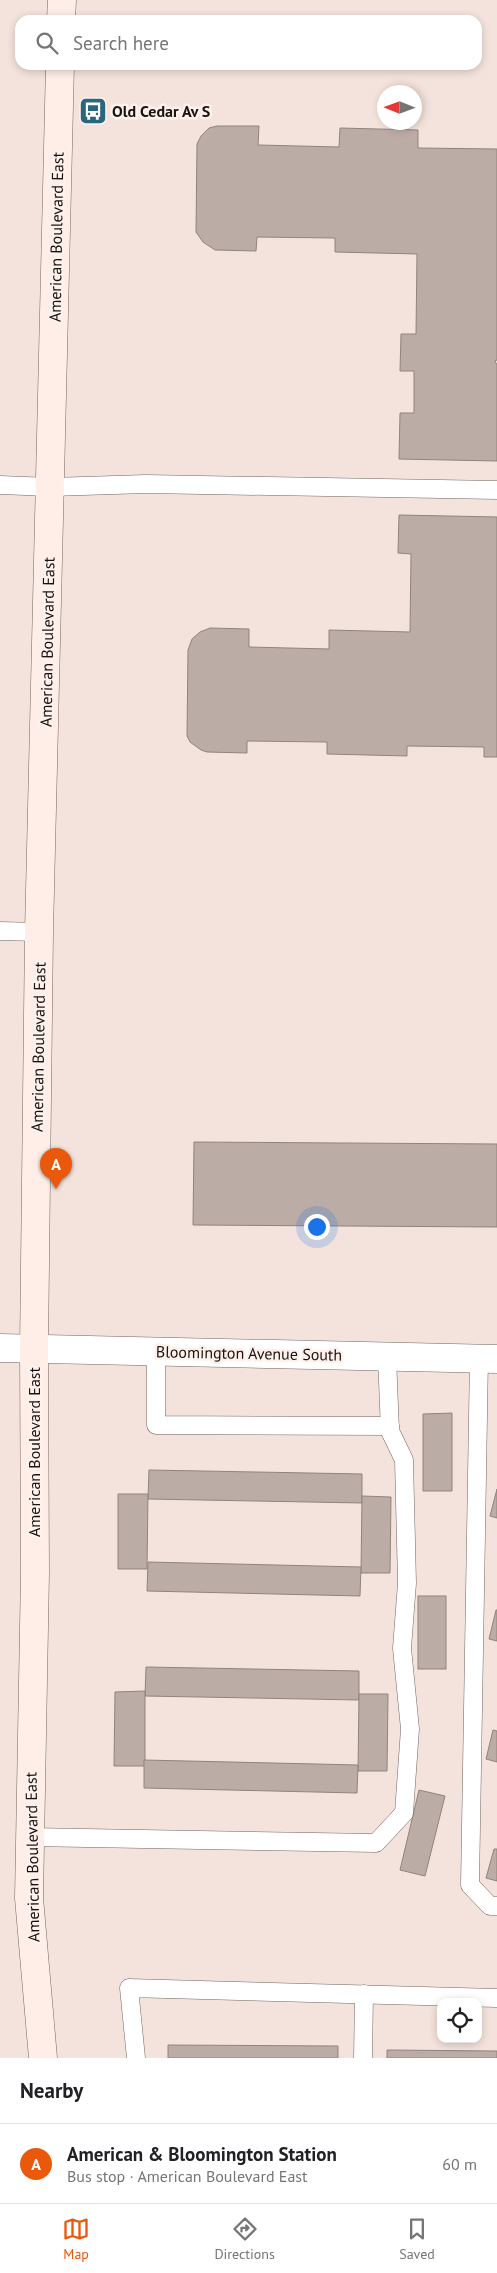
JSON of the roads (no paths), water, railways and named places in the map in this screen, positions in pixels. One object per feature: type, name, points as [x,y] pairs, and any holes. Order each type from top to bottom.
[{"type":"main road","points":[[61,15],[62,0]]},
{"type":"main road","name":"American Boulevard East","points":[[43,2058],[29,1898],[35,1573],[34,1348],[39,932],[60,70]]},
{"type":"street","name":"Bloomington Avenue South","points":[[0,1348],[488,1359]]},
{"type":"lane","points":[[0,486],[51,487],[146,484],[497,490]]},
{"type":"lane","points":[[0,931],[39,932]]},
{"type":"lane","points":[[156,1351],[156,1425],[390,1426]]},
{"type":"lane","points":[[30,1837],[376,1843],[404,1813],[410,1729],[402,1648],[407,1583],[404,1460],[390,1431],[388,1356]]},
{"type":"lane","points":[[488,1359],[478,1408],[470,1885],[490,1906],[497,1906]]},
{"type":"lane","points":[[136,2058],[129,1988],[497,1998]]},
{"type":"lane","points":[[363,2058],[364,1994]]},
{"type":"place","name":"Old Cedar Av S","points":[[93,111]]},
{"type":"place","name":"American & Bloomington Station","points":[[56,1189]]}]
